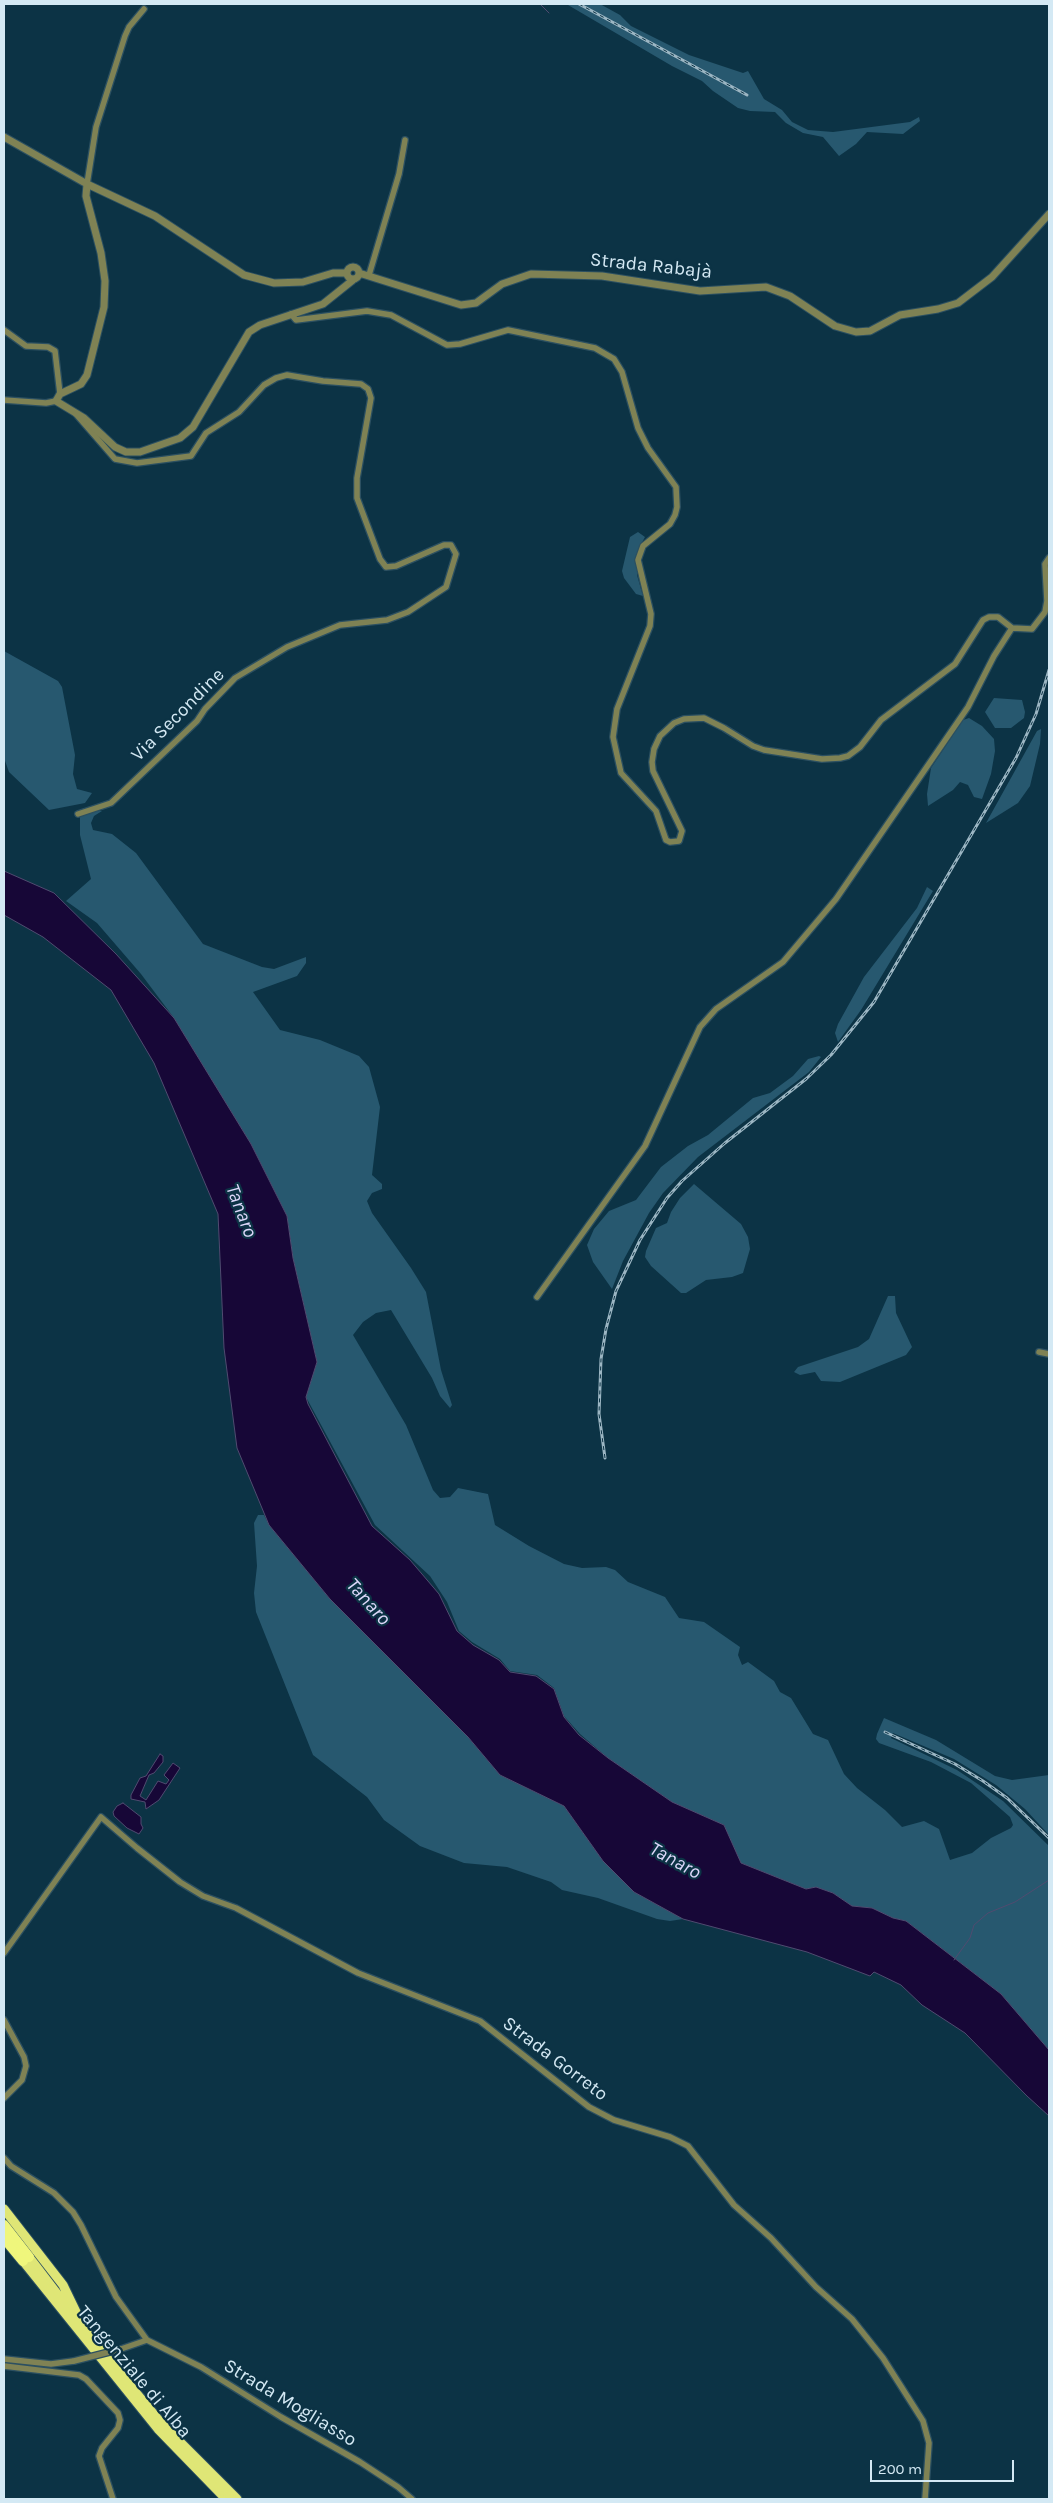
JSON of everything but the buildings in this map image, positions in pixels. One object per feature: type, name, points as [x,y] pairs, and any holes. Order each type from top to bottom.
[{"type":"highway","points":[[4,2209],[63,2285],[94,2342]]},
{"type":"highway","points":[[4,2225],[26,2259],[162,2424],[237,2499]]},
{"type":"highway","points":[[4,2238],[26,2259]]},
{"type":"highway","name":"Tangenziale di Alba","points":[[26,2259],[158,2429],[226,2499]]},
{"type":"street","points":[[4,400],[45,403],[58,398],[81,384],[88,376],[104,307],[105,281],[101,253],[84,188],[87,184],[96,127],[125,36],[129,27],[144,9]]},
{"type":"street","points":[[4,137],[87,184],[154,216],[244,275],[274,283],[302,282],[333,273],[357,278],[359,273]]},
{"type":"street","points":[[370,275],[400,174],[405,140]]},
{"type":"street","name":"Strada Rabajà","points":[[349,277],[348,269],[354,267],[359,273],[461,306],[476,303],[502,284],[531,274],[602,276],[700,291],[766,287],[790,296],[835,326],[856,332],[870,332],[900,314],[938,310],[958,303],[992,277],[1049,214]]},
{"type":"street","points":[[4,330],[26,346],[48,347],[55,351],[58,404],[73,410],[115,447],[126,452],[140,452],[172,442],[180,438],[193,426],[240,344],[249,332],[260,325],[323,304],[344,287],[349,277]]},
{"type":"street","points":[[291,314],[296,320],[367,312],[391,315],[447,345],[460,344],[508,330],[595,348],[614,359],[622,372],[638,428],[648,448],[676,487],[677,507],[675,515],[670,524],[643,546],[638,560],[651,614],[650,626],[617,709],[613,737],[621,774],[656,811],[666,840],[670,842],[679,841],[682,831],[653,771],[652,762],[654,748],[660,736],[674,723],[684,719],[704,718],[753,746],[764,750],[822,759],[848,756],[860,747],[881,720],[955,664],[983,620],[990,617],[998,617],[1012,628],[1032,629],[1045,612],[1047,601],[1045,564],[1049,558]]},
{"type":"street","name":"Via Secondine","points":[[73,410],[92,435],[115,459],[137,463],[192,456],[206,433],[239,412],[264,385],[276,378],[287,375],[323,381],[361,384],[368,389],[371,398],[357,478],[357,498],[380,559],[386,566],[396,566],[444,545],[451,545],[456,554],[446,587],[408,612],[387,620],[340,625],[287,647],[234,678],[205,709],[197,721],[111,803],[78,814]]},
{"type":"street","points":[[538,1297],[645,1146],[700,1027],[716,1009],[783,962],[836,899],[968,707],[994,656],[1012,628]]},
{"type":"street","points":[[1040,1352],[1049,1354]]},
{"type":"street","name":"Strada Gorreto","points":[[4,1953],[101,1817],[180,1882],[203,1896],[236,1908],[358,1973],[480,2021],[589,2107],[614,2120],[670,2137],[688,2146],[734,2205],[771,2238],[816,2287],[852,2319],[899,2381],[926,2430],[929,2443],[925,2499]]},
{"type":"street","points":[[4,2020],[24,2057],[26,2066],[22,2080],[4,2098]]},
{"type":"street","points":[[4,2158],[11,2166],[54,2193],[73,2212],[81,2224],[116,2297],[147,2340],[74,2361],[51,2364],[4,2358]]},
{"type":"street","name":"Strada Mogliasso","points":[[147,2340],[201,2367],[280,2417],[360,2462],[398,2487],[412,2499]]},
{"type":"street","points":[[4,2366],[79,2375],[86,2379],[118,2413],[120,2420],[118,2428],[102,2448],[99,2456],[114,2499]]},
{"type":"shaded area","points":[[569,4],[600,4],[620,15],[631,26],[689,55],[743,73],[748,71],[764,99],[782,110],[792,122],[808,130],[833,132],[910,122],[919,117],[920,121],[903,134],[867,132],[856,144],[839,156],[823,137],[803,133],[786,123],[775,112],[750,111],[738,108],[702,81],[672,66]]},
{"type":"shaded area","points":[[638,532],[645,537],[637,557],[637,575],[643,596],[636,594],[624,578],[622,571],[630,537]]},
{"type":"shaded area","points":[[4,651],[58,681],[62,687],[75,755],[73,774],[77,789],[92,793],[85,803],[49,810],[9,772],[4,758]]},
{"type":"shaded area","points":[[994,698],[1022,700],[1025,712],[1024,718],[1011,728],[995,728],[985,712]]},
{"type":"shaded area","points":[[969,718],[982,726],[994,739],[995,751],[991,774],[982,799],[974,797],[968,785],[960,782],[953,790],[928,806],[927,794],[931,768],[963,720]]},
{"type":"shaded area","points":[[1041,729],[1040,744],[1030,786],[1018,803],[986,823],[1037,731]]},
{"type":"shaded area","points":[[102,811],[94,816],[91,823],[93,830],[112,834],[136,853],[203,944],[262,967],[274,969],[306,957],[306,963],[297,976],[253,992],[280,1030],[320,1040],[359,1056],[369,1067],[380,1107],[372,1175],[382,1184],[382,1189],[372,1193],[367,1201],[372,1213],[426,1292],[441,1370],[452,1405],[450,1408],[440,1396],[432,1378],[391,1310],[376,1313],[363,1322],[353,1335],[406,1425],[433,1490],[440,1498],[450,1497],[458,1488],[488,1494],[495,1525],[529,1546],[564,1564],[582,1568],[606,1567],[615,1570],[628,1582],[665,1597],[679,1618],[704,1622],[740,1647],[738,1655],[742,1665],[748,1662],[774,1681],[780,1692],[791,1698],[813,1734],[828,1740],[844,1774],[857,1788],[885,1810],[902,1827],[924,1821],[939,1829],[950,1860],[972,1853],[991,1838],[1011,1828],[1013,1825],[1010,1817],[971,1783],[931,1762],[879,1743],[876,1739],[877,1734],[884,1718],[936,1740],[995,1776],[1012,1780],[1049,1775],[1049,1835],[1025,1809],[996,1785],[954,1759],[893,1733],[891,1738],[957,1770],[1003,1801],[1049,1846],[1049,2050],[1001,1994],[906,1921],[893,1918],[872,1908],[852,1906],[833,1893],[816,1887],[806,1889],[741,1863],[724,1825],[672,1802],[608,1758],[580,1734],[564,1716],[554,1688],[537,1675],[510,1671],[500,1659],[472,1642],[459,1631],[447,1602],[430,1576],[375,1525],[306,1397],[317,1362],[293,1258],[287,1216],[251,1144],[174,1018],[141,974],[97,923],[66,901],[91,879],[80,835],[80,815]]},
{"type":"shaded area","points":[[927,887],[933,891],[861,1010],[838,1042],[835,1033],[838,1024],[864,977],[917,908]]},
{"type":"shaded area","points":[[821,1057],[809,1072],[698,1157],[663,1193],[649,1213],[623,1261],[612,1289],[593,1262],[587,1245],[594,1229],[609,1211],[636,1200],[661,1167],[688,1146],[708,1135],[753,1098],[770,1093],[793,1076],[808,1059]]},
{"type":"shaded area","points":[[694,1184],[741,1224],[748,1237],[750,1249],[743,1273],[732,1277],[706,1280],[686,1293],[681,1293],[651,1266],[645,1257],[656,1228],[667,1223],[671,1212],[680,1198]]},
{"type":"shaded area","points":[[888,1296],[895,1296],[896,1313],[912,1347],[906,1355],[840,1382],[821,1381],[815,1372],[800,1375],[794,1372],[798,1367],[858,1347],[869,1339]]},
{"type":"shaded area","points":[[258,1515],[264,1515],[269,1525],[330,1599],[468,1737],[500,1775],[564,1806],[603,1861],[634,1892],[683,1919],[670,1921],[657,1919],[598,1898],[562,1890],[551,1882],[507,1867],[464,1863],[420,1846],[384,1820],[367,1797],[313,1755],[256,1612],[254,1593],[257,1566],[254,1523]]},
{"type":"water","name":"Tanaro","points":[[4,871],[54,893],[116,954],[174,1018],[251,1144],[287,1216],[293,1258],[317,1362],[306,1397],[308,1404],[372,1526],[410,1560],[439,1594],[457,1631],[473,1645],[499,1660],[510,1672],[536,1676],[554,1689],[564,1717],[579,1735],[608,1758],[672,1802],[724,1825],[741,1863],[806,1889],[816,1887],[833,1893],[852,1906],[872,1908],[893,1918],[906,1921],[1001,1994],[1049,2050],[1049,2116],[965,2033],[922,2005],[901,1985],[874,1972],[870,1976],[807,1952],[683,1919],[634,1892],[603,1861],[564,1806],[500,1775],[468,1737],[330,1599],[269,1525],[237,1448],[224,1348],[218,1214],[154,1063],[111,990],[43,937],[4,915]]},
{"type":"water","points":[[160,1754],[163,1756],[163,1762],[154,1773],[149,1775],[140,1796],[146,1800],[158,1781],[166,1784],[169,1780],[164,1775],[173,1763],[180,1768],[159,1800],[146,1809],[145,1802],[131,1799],[131,1795],[140,1778],[146,1776]]},
{"type":"water","points":[[123,1803],[141,1817],[143,1828],[139,1834],[127,1828],[114,1816],[113,1812],[117,1806]]},
{"type":"waterway","points":[[540,4],[549,13]]},
{"type":"waterway","points":[[954,1960],[970,1938],[974,1925],[988,1913],[1015,1902],[1049,1880]]},
{"type":"railway","points":[[579,4],[747,95]]},
{"type":"railway","points":[[605,1458],[599,1414],[601,1359],[606,1329],[616,1291],[640,1240],[667,1198],[682,1181],[725,1143],[806,1079],[831,1055],[874,1002],[1016,758],[1036,714],[1049,670]]},
{"type":"railway","points":[[885,1732],[955,1764],[983,1781],[1007,1798],[1049,1838]]}]
